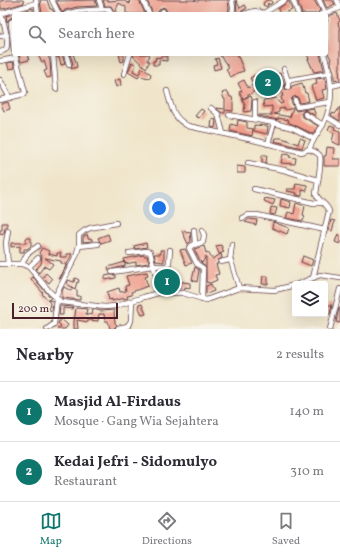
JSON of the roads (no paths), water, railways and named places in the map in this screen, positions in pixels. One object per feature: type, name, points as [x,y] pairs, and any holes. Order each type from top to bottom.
[{"type":"street","points":[[52,0],[58,12]]},
{"type":"street","points":[[99,0],[102,9]]},
{"type":"street","points":[[143,0],[147,12]]},
{"type":"street","points":[[232,0],[232,12]]},
{"type":"street","points":[[264,12],[285,0]]},
{"type":"street","points":[[293,0],[297,12]]},
{"type":"street","points":[[319,0],[323,12]]},
{"type":"street","points":[[326,12],[340,7],[338,0]]},
{"type":"street","points":[[0,52],[6,48],[6,35],[0,13],[36,1],[36,12]]},
{"type":"street","points":[[74,12],[102,9],[109,9],[111,12]]},
{"type":"street","points":[[12,21],[10,22],[12,36]]},
{"type":"street","points":[[0,36],[6,35]]},
{"type":"street","points":[[0,61],[15,56],[25,91],[24,94],[0,100]]},
{"type":"street","points":[[53,56],[56,89]]},
{"type":"street","points":[[66,56],[69,66]]},
{"type":"street","points":[[124,74],[129,56]]},
{"type":"street","points":[[167,92],[174,113],[182,123],[188,126],[302,152],[309,149],[327,118],[331,86],[330,73],[325,56]]},
{"type":"street","points":[[284,69],[288,84],[290,80],[330,73]]},
{"type":"street","points":[[0,80],[10,98]]},
{"type":"street","points":[[331,86],[340,84]]},
{"type":"street","points":[[295,100],[297,107],[330,102]]},
{"type":"street","points":[[255,102],[255,119]]},
{"type":"street","points":[[211,108],[218,114],[223,133]]},
{"type":"street","points":[[304,114],[323,125]]},
{"type":"street","points":[[229,115],[274,122],[299,130],[314,139]]},
{"type":"street","points":[[327,118],[340,126]]},
{"type":"street","points":[[268,144],[274,122]]},
{"type":"street","points":[[309,149],[320,156],[316,194],[329,210],[313,278]]},
{"type":"street","points":[[248,163],[284,170],[318,180]]},
{"type":"street","points":[[254,189],[314,203],[322,203]]},
{"type":"street","points":[[242,218],[248,215],[257,214],[325,230]]},
{"type":"street","points":[[46,329],[54,324],[56,298],[76,256],[79,246],[79,235],[84,231],[116,223]]},
{"type":"street","points":[[194,230],[194,245]]},
{"type":"street","points":[[202,230],[204,235],[203,242],[190,247],[189,250],[197,264],[204,270],[202,299]]},
{"type":"street","points":[[8,231],[6,243],[8,264]]},
{"type":"street","points":[[79,246],[98,244]]},
{"type":"street","points":[[232,244],[230,260],[239,288]]},
{"type":"street","points":[[22,264],[28,254],[38,246]]},
{"type":"street","points":[[112,272],[168,265],[170,250]]},
{"type":"street","points":[[129,253],[150,252],[158,283],[158,293]]},
{"type":"street","points":[[29,267],[38,258]]},
{"type":"street","points":[[221,262],[230,260]]},
{"type":"street","points":[[0,264],[22,264],[29,267],[56,298],[66,303],[105,307],[116,306],[158,293],[183,293],[209,300],[239,288],[275,290],[292,286]]},
{"type":"street","points":[[306,281],[325,275],[340,278]]},
{"type":"street","points":[[330,329],[340,289]]},
{"type":"street","points":[[118,328],[126,328],[131,321],[132,301]]},
{"type":"place","name":"Kedai Jefri - Sidomulyo","points":[[268,83]]},
{"type":"place","name":"Masjid Al-Firdaus","points":[[167,282]]}]
